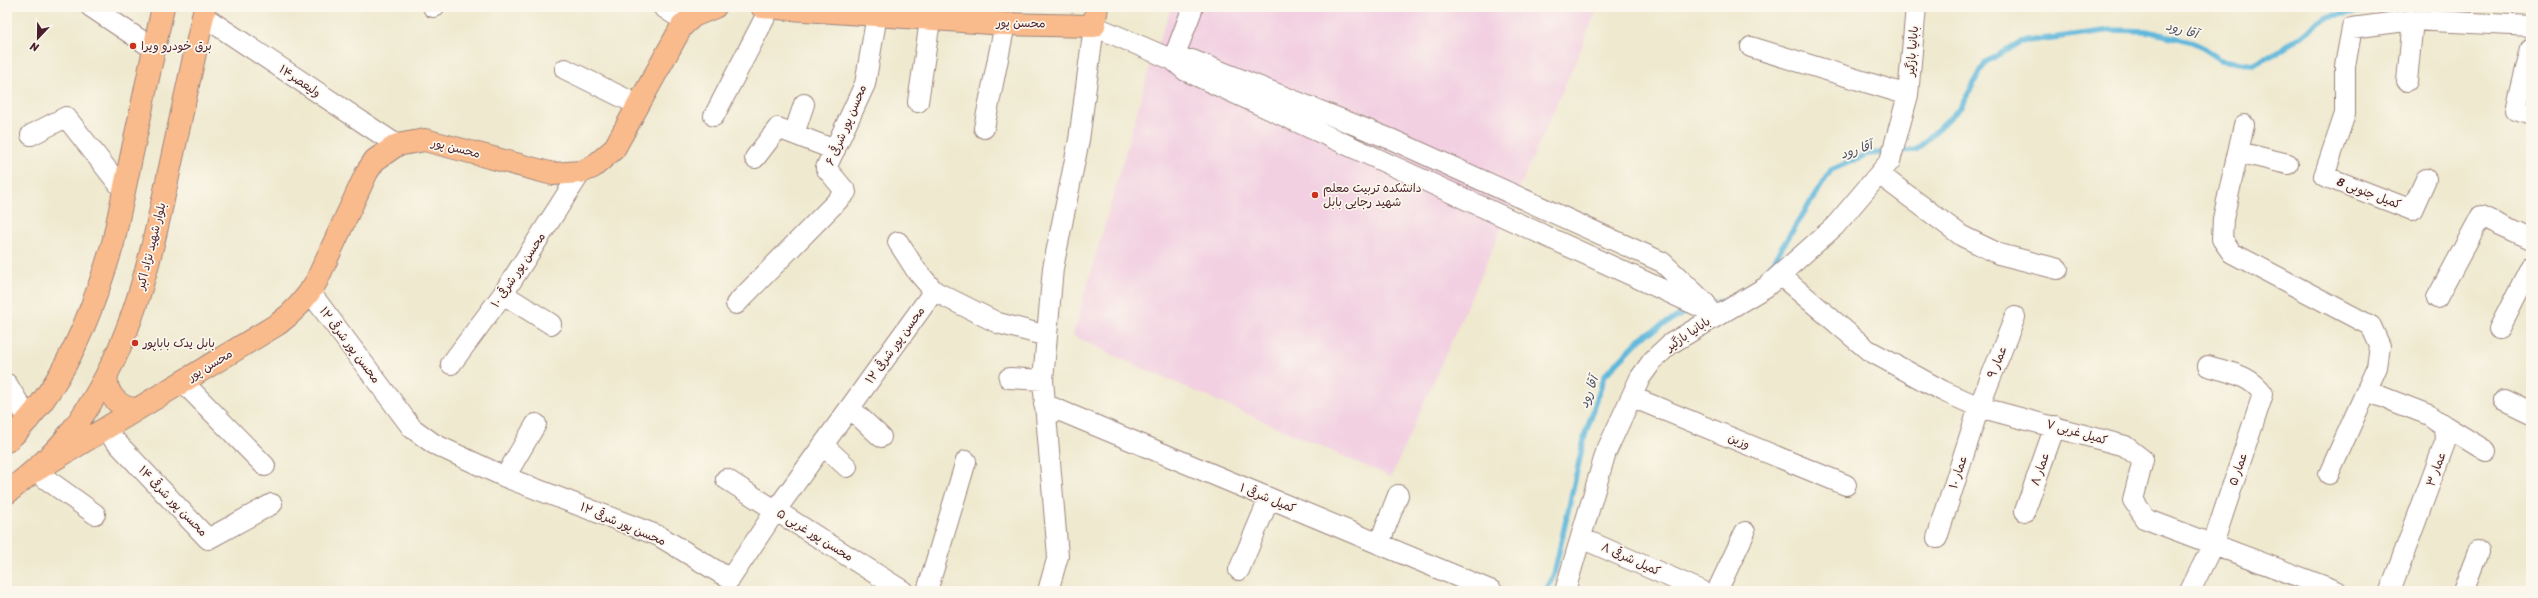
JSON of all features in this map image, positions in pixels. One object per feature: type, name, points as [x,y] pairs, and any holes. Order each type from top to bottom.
[{"type":"main road","points":[[7,442],[28,420],[48,395],[72,352],[105,270],[124,191],[163,7]]},
{"type":"main road","name":"محسن پور","points":[[35,471],[278,324],[292,313],[310,292],[367,172],[375,160],[397,146],[411,141],[439,142],[553,174],[581,172],[605,159],[614,149],[674,37],[686,22],[699,13],[715,7]]},
{"type":"main road","name":"محسن پور","points":[[762,7],[816,9],[876,15],[931,13],[1004,24],[1096,17]]},
{"type":"main road","name":"بلوار شهید نژاد اکبر","points":[[7,493],[35,471],[71,432],[107,374],[144,284],[204,12]]},
{"type":"main road","points":[[107,374],[107,384],[113,398],[124,407],[137,409]]},
{"type":"street","points":[[91,7],[154,49]]},
{"type":"street","points":[[663,7],[686,22]]},
{"type":"street","points":[[1174,60],[1193,7]]},
{"type":"street","name":"بابانیا بازگیر","points":[[1565,591],[1606,452],[1640,378],[1653,360],[1670,344],[1766,287],[1835,226],[1885,167],[1903,115],[1908,95],[1916,7]]},
{"type":"street","points":[[714,116],[770,8]]},
{"type":"street","name":"ولیعصر۱۴","points":[[204,12],[397,146]]},
{"type":"street","points":[[918,102],[931,13]]},
{"type":"street","name":"محسن پور شرقی ۶","points":[[736,304],[846,192],[826,168],[865,84],[876,15]]},
{"type":"street","points":[[1048,591],[1058,556],[1043,380],[1053,268],[1079,140],[1096,17],[1174,60],[1186,72],[1718,315]]},
{"type":"street","points":[[2407,81],[2413,20],[2531,26]]},
{"type":"street","name":"کمیل جنوبی 8","points":[[2413,20],[2352,28],[2345,66],[2345,114],[2324,176],[2412,210],[2426,179]]},
{"type":"street","points":[[984,128],[1004,24]]},
{"type":"street","points":[[1751,47],[1908,95]]},
{"type":"street","points":[[2524,112],[2531,48]]},
{"type":"street","points":[[1174,60],[1192,60],[1393,140],[1662,262],[1718,315]]},
{"type":"street","points":[[565,69],[638,105]]},
{"type":"street","points":[[794,134],[804,104]]},
{"type":"street","points":[[31,135],[66,116],[124,191]]},
{"type":"street","points":[[2244,125],[2223,219],[2222,239],[2232,253],[2371,326],[2380,346],[2377,367],[2329,474]]},
{"type":"street","points":[[755,158],[778,128],[835,150]]},
{"type":"street","points":[[1384,163],[1393,140]]},
{"type":"street","points":[[2238,152],[2288,164]]},
{"type":"street","points":[[1885,167],[1962,236],[1999,254],[2058,269]]},
{"type":"street","name":"محسن پور شرقی ۱۰","points":[[451,364],[503,294],[581,172]]},
{"type":"street","points":[[2437,298],[2481,216],[2531,239]]},
{"type":"street","points":[[898,242],[916,270],[934,291],[998,323],[1047,336]]},
{"type":"street","points":[[2499,329],[2531,266]]},
{"type":"street","name":"کمیل غربی ۷","points":[[1780,275],[1868,350],[1943,391],[1979,407],[2126,446],[2143,460],[2133,500],[2146,519],[2337,591]]},
{"type":"street","name":"محسن پور شرقی ۱۲","points":[[310,292],[412,428],[434,444],[505,477],[659,536],[730,579],[776,510],[824,446],[934,291]]},
{"type":"street","points":[[503,294],[551,324]]},
{"type":"street","name":"عمار ۹","points":[[1979,407],[2015,317]]},
{"type":"street","name":"عمار ۵","points":[[2190,591],[2213,544],[2263,394],[2258,385],[2246,378],[2208,366]]},
{"type":"street","points":[[1009,378],[1043,380]]},
{"type":"street","points":[[183,382],[264,466]]},
{"type":"street","points":[[7,384],[28,420]]},
{"type":"street","points":[[2367,392],[2429,415],[2486,451]]},
{"type":"street","name":"وزین","points":[[1632,397],[1846,485]]},
{"type":"street","points":[[2504,400],[2531,413]]},
{"type":"street","name":"کمیل شرقی ۱","points":[[1044,404],[1492,591]]},
{"type":"street","name":"عمار ۱۰","points":[[1937,538],[1979,407]]},
{"type":"street","points":[[850,408],[881,438]]},
{"type":"street","points":[[505,477],[536,424]]},
{"type":"street","name":"عمار ۸","points":[[2025,511],[2055,426]]},
{"type":"street","name":"عمار ۳","points":[[2390,591],[2446,440],[2445,426]]},
{"type":"street","name":"محسن پور شرقی ۱۴","points":[[104,429],[208,539],[272,504]]},
{"type":"street","points":[[824,446],[847,467]]},
{"type":"street","points":[[927,591],[966,461]]},
{"type":"street","points":[[35,471],[95,514]]},
{"type":"street","name":"محسن پور غربی ۵","points":[[726,479],[903,591]]},
{"type":"street","points":[[1379,544],[1398,494]]},
{"type":"street","points":[[1239,570],[1269,499]]},
{"type":"street","points":[[1717,591],[1745,532]]},
{"type":"street","name":"کمیل شرقی ۸","points":[[1581,538],[1702,591]]},
{"type":"street","points":[[2463,591],[2478,552]]},
{"type":"shaded area","name":"دانشکده تربیت معلم شهید رجایی بابل","points":[[1172,7],[1598,7],[1578,56],[1391,477],[1117,357],[1073,335],[1153,56]]},
{"type":"waterway","name":"آقا رود","points":[[1897,151],[1916,150],[1960,108],[1986,62],[2020,42],[2112,30],[2146,31],[2194,42],[2221,60],[2253,65],[2282,50],[2326,17],[2384,7]]},
{"type":"waterway","name":"آقا رود","points":[[1760,282],[1831,170],[1868,154],[1889,152]]},
{"type":"waterway","name":"آقا رود","points":[[1709,304],[1728,300]]},
{"type":"waterway","name":"آقا رود","points":[[1546,591],[1554,574],[1585,435],[1605,375],[1642,337],[1693,308]]},
{"type":"place","name":"برق خودرو ویرا","points":[[133,46]]},
{"type":"place","name":"دانشکده تربیت معلم شهید رجایی بابل","points":[[1315,195]]},
{"type":"place","name":"بابل یدک باباپور","points":[[135,343]]}]
